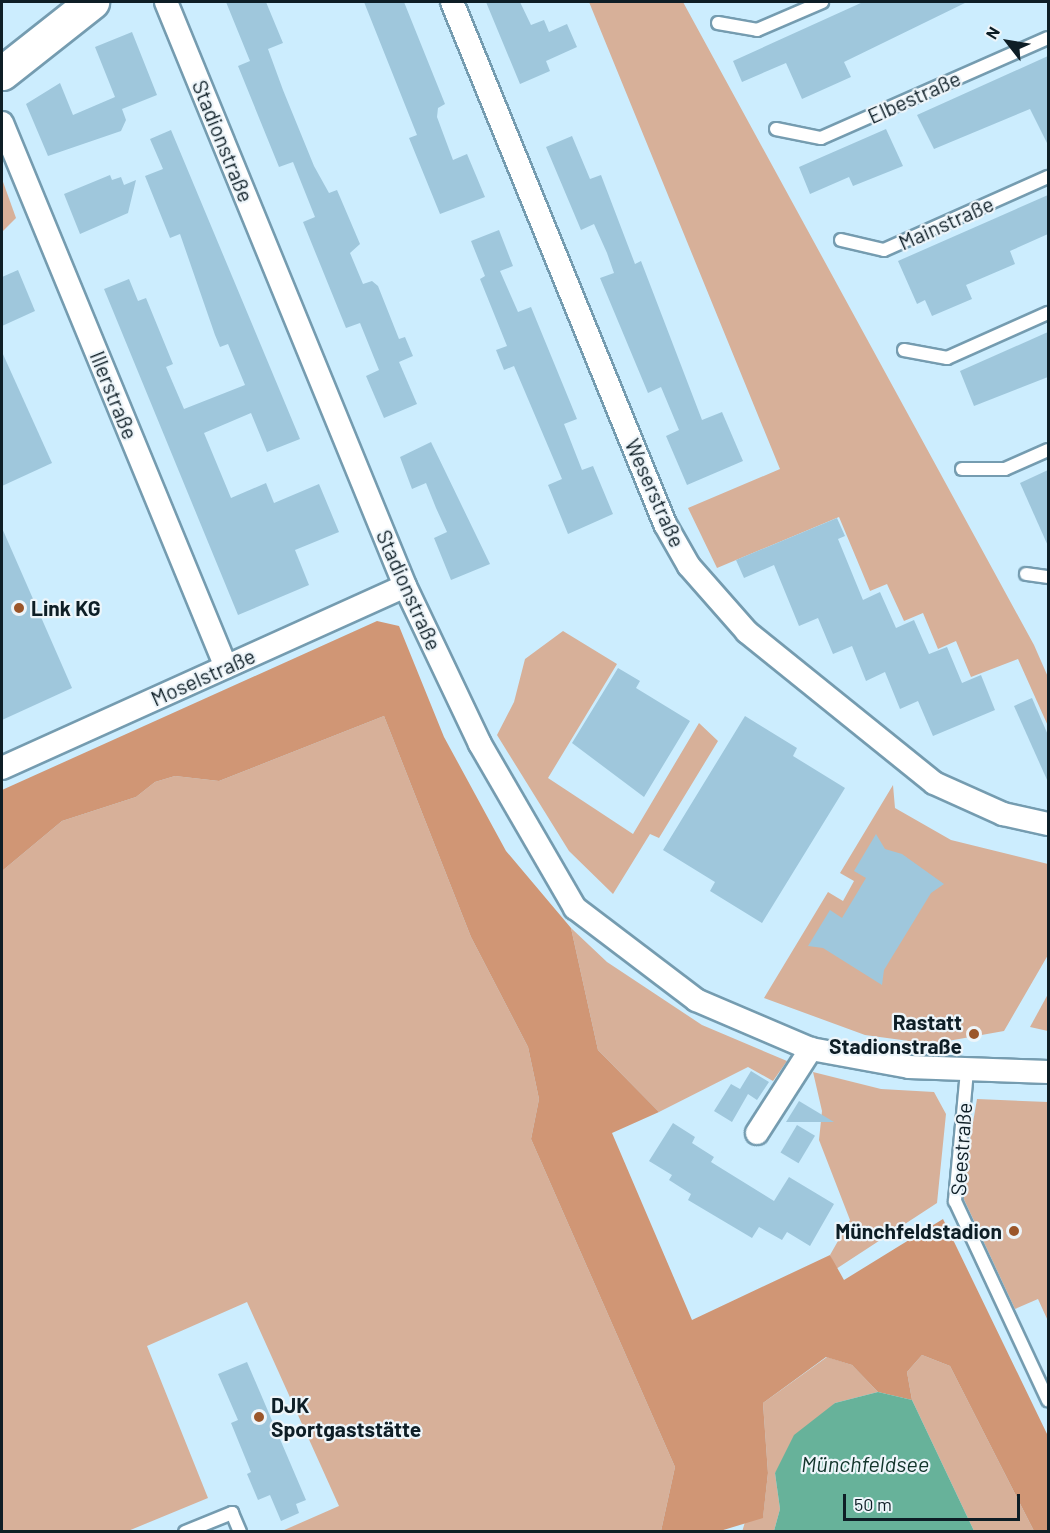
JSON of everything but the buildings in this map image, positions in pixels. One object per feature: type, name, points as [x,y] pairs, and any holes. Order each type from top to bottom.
[{"type":"street","points":[[2,73],[92,2]]},
{"type":"street","name":"Stadionstraße","points":[[166,2],[405,586],[480,744],[575,908],[696,1000],[811,1049],[967,1071],[1048,1072]]},
{"type":"street","name":"Weserstraße","points":[[452,2],[665,524],[689,566],[747,632],[934,783],[1003,814],[1048,824]]},
{"type":"street","name":"Illerstraße","points":[[2,123],[226,667]]},
{"type":"street","name":"Moselstraße","points":[[2,768],[405,586]]},
{"type":"street","points":[[757,1133],[811,1049]]},
{"type":"lane","points":[[718,23],[757,30],[822,2]]},
{"type":"lane","name":"Elbestraße","points":[[776,129],[821,138],[1048,38]]},
{"type":"lane","name":"Mainstraße","points":[[841,240],[884,250],[1048,177]]},
{"type":"lane","points":[[904,350],[947,358],[1048,313]]},
{"type":"lane","points":[[962,469],[1005,469],[1048,450]]},
{"type":"lane","points":[[1026,574],[1048,577]]},
{"type":"lane","name":"Seestraße","points":[[967,1071],[955,1201],[1014,1322],[1048,1400]]},
{"type":"lane","points":[[185,1532],[232,1513],[240,1532]]},
{"type":"shaded area","points":[[589,2],[683,2],[1034,645],[1048,677],[1048,726],[1018,659],[971,677],[956,641],[938,649],[923,613],[904,621],[887,584],[870,591],[839,517],[717,568],[688,508],[780,469]]},
{"type":"shaded area","points":[[2,179],[16,218],[2,232]]},
{"type":"shaded area","points":[[377,621],[399,626],[444,737],[506,851],[571,928],[598,1050],[659,1112],[612,1133],[692,1320],[830,1255],[844,1280],[943,1219],[1048,1436],[1048,1531],[1034,1531],[950,1366],[922,1355],[907,1372],[912,1400],[878,1392],[852,1365],[826,1357],[763,1403],[768,1473],[763,1518],[720,1531],[661,1531],[675,1467],[531,1139],[539,1099],[528,1047],[471,937],[384,716],[219,781],[175,776],[155,782],[136,797],[62,821],[2,871],[2,790]]},
{"type":"shaded area","points":[[563,631],[617,664],[548,778],[633,834],[699,723],[718,741],[659,838],[650,834],[613,894],[569,851],[497,735],[514,702],[525,659]]},
{"type":"shaded area","points":[[384,716],[471,937],[528,1047],[539,1099],[531,1139],[675,1467],[661,1531],[282,1531],[339,1506],[247,1302],[147,1346],[208,1498],[128,1531],[2,1532],[2,871],[62,821],[136,797],[155,782],[175,776],[219,781]]},
{"type":"shaded area","points":[[893,785],[895,808],[951,840],[1048,864],[1048,955],[1004,1031],[931,1044],[865,1035],[764,998],[828,892],[843,901],[854,881],[840,873]]},
{"type":"shaded area","points":[[571,928],[607,962],[702,1025],[787,1061],[773,1081],[748,1067],[659,1112],[598,1050]]},
{"type":"shaded area","points":[[1048,994],[1048,1031],[1030,1027]]},
{"type":"shaded area","points":[[813,1072],[881,1089],[934,1092],[946,1114],[937,1203],[836,1269],[830,1255],[850,1220],[819,1140],[822,1111]]},
{"type":"shaded area","name":"Münchfeldstadion","points":[[977,1099],[1048,1102],[1048,1321],[1038,1299],[1015,1309],[961,1193]]},
{"type":"shaded area","points":[[922,1355],[950,1366],[1034,1531],[974,1531],[912,1400],[907,1372]]},
{"type":"shaded area","points":[[827,1357],[852,1365],[878,1392],[835,1403],[775,1473],[780,1509],[774,1531],[742,1532],[745,1522],[763,1517],[768,1473],[763,1403]]},
{"type":"water","name":"Münchfeldsee","points":[[878,1392],[912,1400],[974,1531],[774,1531],[780,1509],[775,1473],[794,1435],[835,1403]]},
{"type":"place","name":"Link KG","points":[[19,608]]},
{"type":"place","name":"Rastatt Stadionstraße","points":[[974,1034]]},
{"type":"place","name":"Münchfeldstadion","points":[[1014,1231]]},
{"type":"place","name":"DJK Sportgaststätte","points":[[259,1417]]}]
